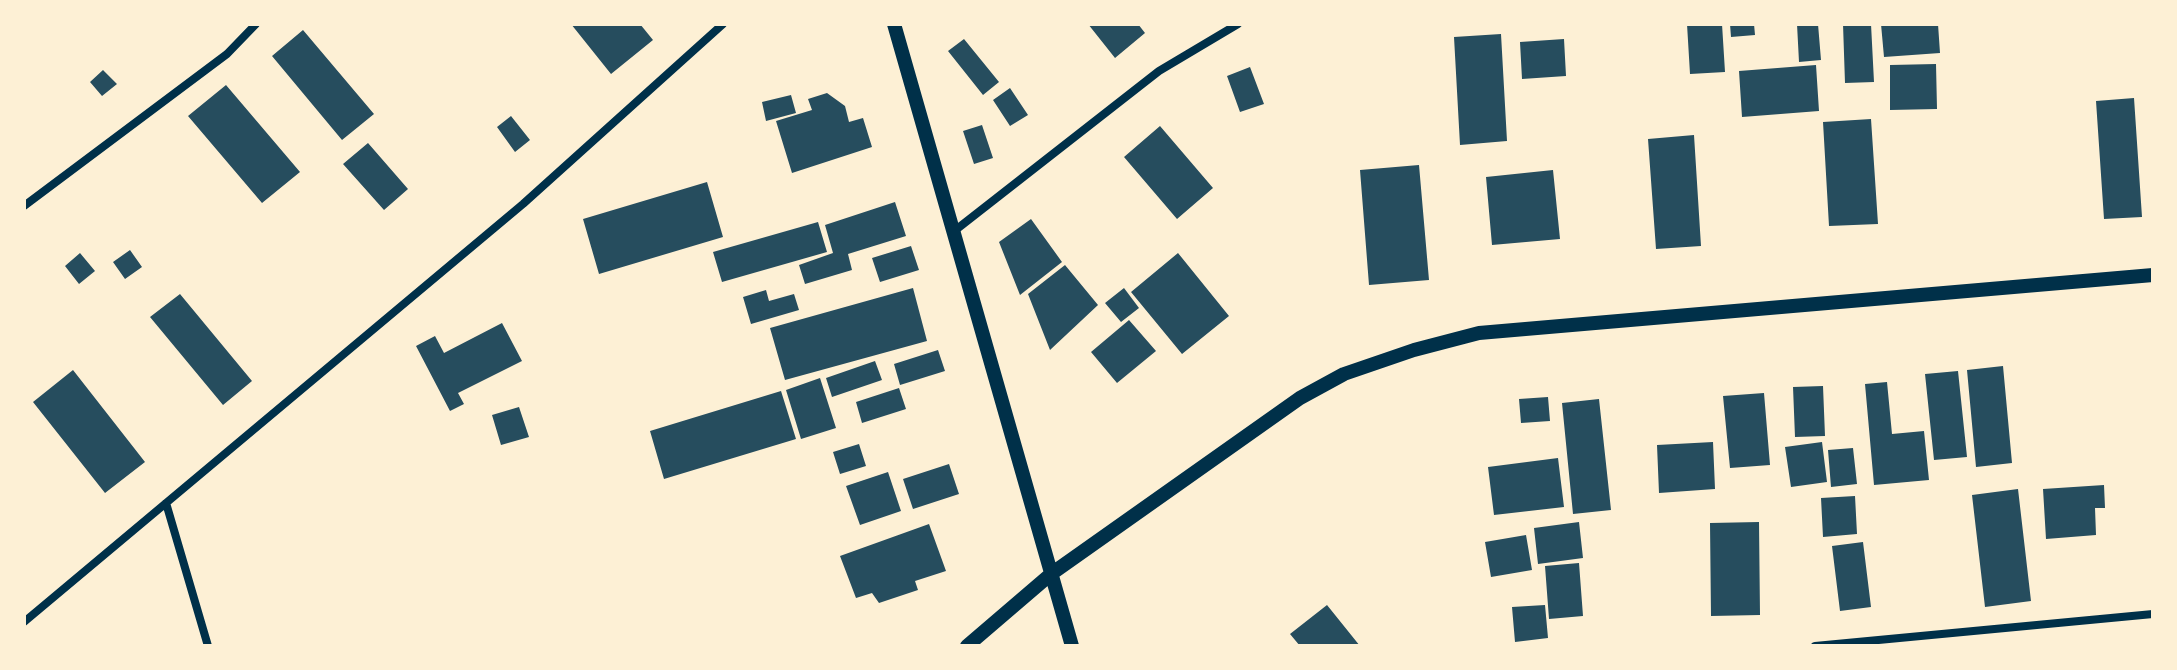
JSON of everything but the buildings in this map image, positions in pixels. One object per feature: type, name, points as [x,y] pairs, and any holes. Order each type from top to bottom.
[{"type":"street","points":[[24,206],[227,54],[256,24]]},
{"type":"street","points":[[24,622],[523,204],[723,24]]},
{"type":"street","points":[[894,24],[1072,646]]},
{"type":"street","points":[[953,232],[1159,71],[1238,24]]},
{"type":"street","points":[[967,646],[1051,574],[1300,398],[1344,374],[1414,350],[1479,333],[2153,275]]},
{"type":"street","points":[[166,503],[208,646]]},
{"type":"street","points":[[1815,646],[2153,614]]}]
